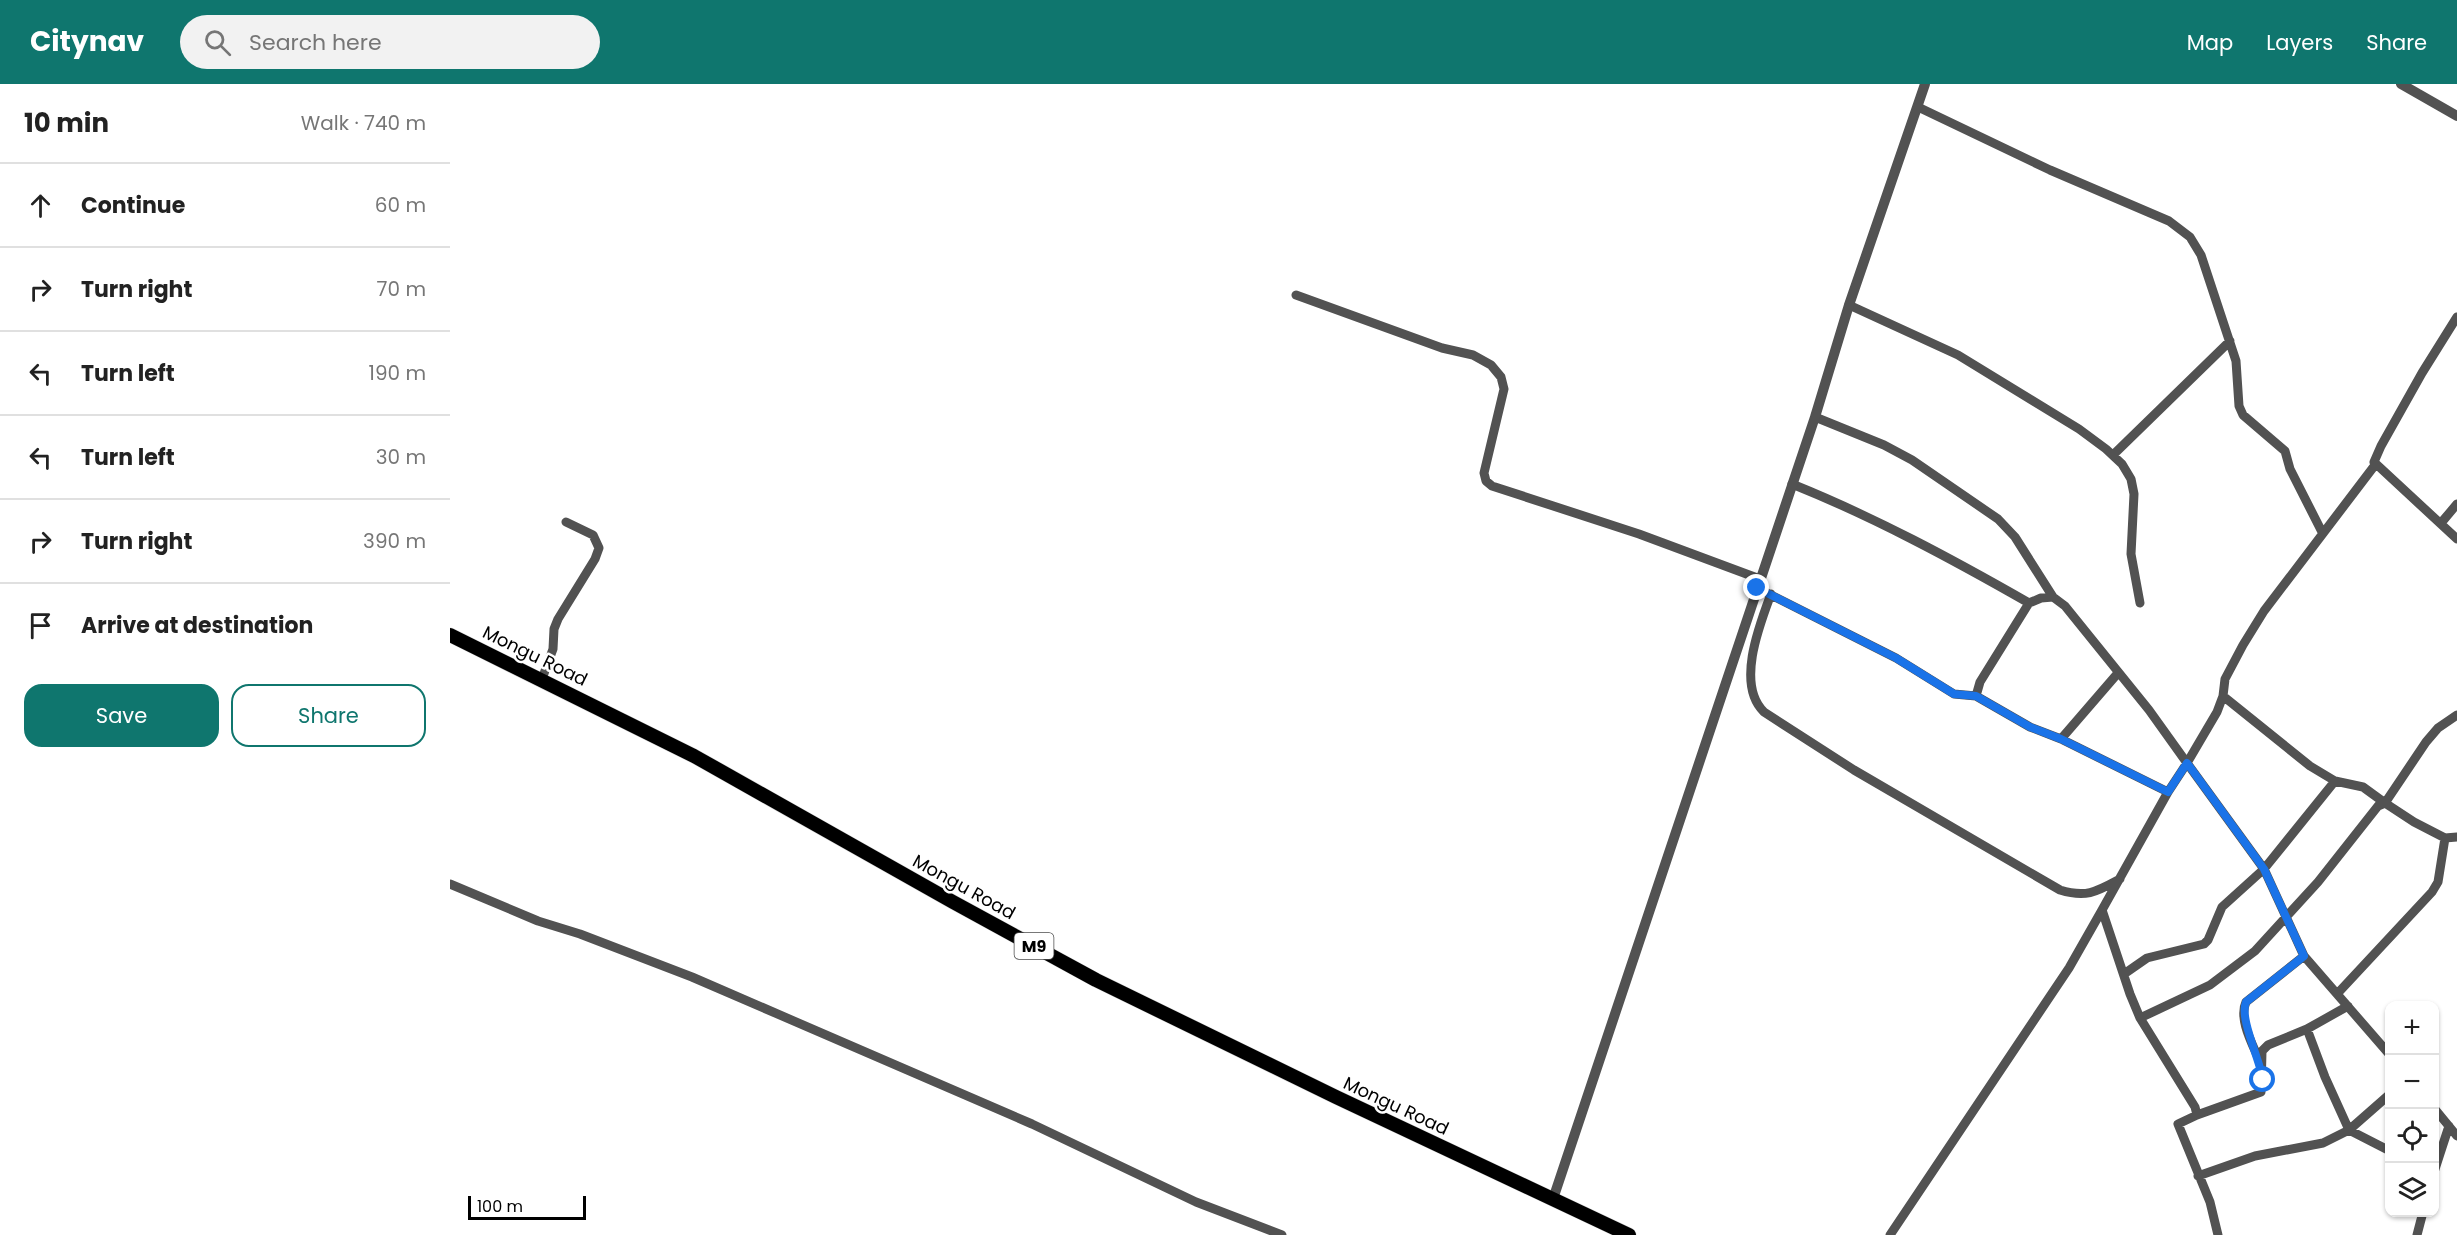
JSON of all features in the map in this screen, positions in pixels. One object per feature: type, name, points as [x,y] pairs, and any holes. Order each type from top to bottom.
[{"type":"main road","name":"Mongu Road","points":[[450,635],[694,756],[943,897],[1096,980],[1336,1097],[1629,1235]]},
{"type":"street","points":[[1553,1199],[1815,417],[1849,305],[1925,84]]},
{"type":"street","points":[[2406,85],[2457,116]]},
{"type":"street","points":[[1918,107],[2180,227],[2190,237],[2201,255],[2236,361],[2239,406],[2243,415],[2285,451],[2290,469],[2322,532]]},
{"type":"street","points":[[1296,295],[1442,348],[1473,355],[1491,365],[1501,377],[1504,389],[1484,473],[1486,481],[1492,486],[1639,534],[1759,584],[1770,594],[1896,658],[1954,694],[1976,696],[2030,727],[2061,739],[2168,792]]},
{"type":"street","points":[[1849,305],[1958,355],[2079,429],[2122,464],[2131,479],[2134,494],[2131,554],[2139,603]]},
{"type":"street","points":[[1890,1235],[2069,968],[2168,792],[2217,712],[2223,696],[2225,679],[2243,645],[2264,611],[2375,465],[2375,458],[2381,446],[2457,317]]},
{"type":"street","points":[[2113,455],[2230,341]]},
{"type":"street","points":[[1815,417],[1884,445],[1912,460],[1998,519],[2015,537],[2053,597],[2065,606],[2149,710],[2264,869],[2304,956],[2385,1049]]},
{"type":"street","points":[[2375,465],[2457,539]]},
{"type":"street","points":[[1792,484],[1838,502],[1895,530],[2029,603],[2053,597]]},
{"type":"street","points":[[2441,523],[2457,504]]},
{"type":"street","points":[[542,680],[553,649],[554,628],[595,560],[599,548],[592,535],[566,522]]},
{"type":"street","points":[[1770,594],[1754,644],[1751,691],[1755,704],[1764,712],[1854,770],[2060,890],[2077,895],[2095,892],[2120,879]]},
{"type":"street","points":[[1976,696],[1980,682],[2029,603]]},
{"type":"street","points":[[2061,739],[2118,672]]},
{"type":"street","points":[[2223,696],[2310,766],[2336,781],[2363,787],[2414,822],[2445,837],[2457,837]]},
{"type":"street","points":[[2140,1018],[2210,985],[2255,951],[2286,919],[2370,815],[2385,803],[2426,742],[2438,728],[2457,715]]},
{"type":"street","points":[[2124,974],[2147,958],[2204,944],[2208,940],[2222,907],[2264,869],[2336,781]]},
{"type":"street","points":[[2337,994],[2435,887],[2441,869],[2445,837]]},
{"type":"street","points":[[450,884],[538,921],[589,937],[692,977],[1032,1124],[1196,1202],[1282,1235]]},
{"type":"street","points":[[2102,910],[2140,1018],[2197,1114]]},
{"type":"street","points":[[2218,1235],[2210,1203],[2178,1124],[2197,1114],[2261,1092],[2263,1080],[2260,1064],[2246,1025],[2243,1009],[2246,1002],[2304,956]]},
{"type":"street","points":[[2260,1064],[2262,1051],[2268,1045],[2307,1029],[2348,1006]]},
{"type":"street","points":[[2307,1029],[2325,1077],[2349,1130],[2385,1148]]},
{"type":"street","points":[[2198,1176],[2254,1156],[2323,1143],[2349,1130],[2385,1098]]},
{"type":"street","points":[[2435,1109],[2457,1136]]},
{"type":"street","points":[[2437,1163],[2449,1125]]},
{"type":"street","points":[[2417,1235],[2422,1217]]},
{"type":"route","points":[[1757,588],[1896,658],[1954,694],[1976,696],[2030,727],[2061,739],[2168,792],[2187,763],[2264,869],[2304,956],[2246,1002],[2243,1009],[2263,1080]]}]
